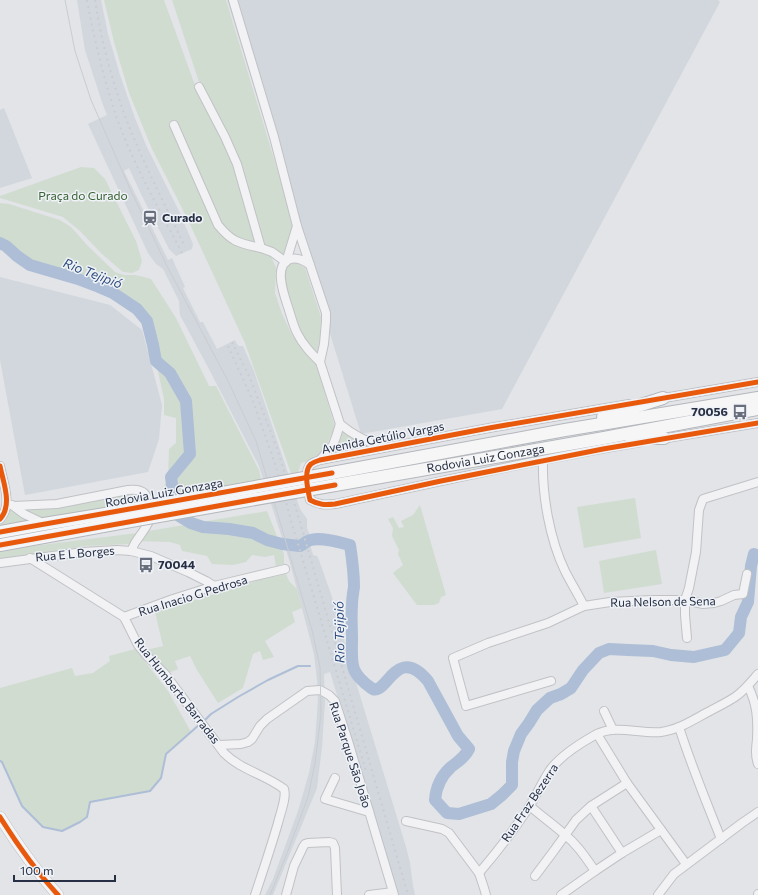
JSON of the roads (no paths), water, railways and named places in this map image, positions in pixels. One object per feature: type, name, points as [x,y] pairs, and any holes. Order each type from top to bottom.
[{"type":"highway","points":[[564,430],[663,398]]},
{"type":"highway","name":"Rodovia Luiz Gonzaga","points":[[0,545],[332,473],[564,430],[758,398]]},
{"type":"highway","name":"Rodovia Luiz Gonzaga","points":[[0,532],[44,524],[124,517],[335,485],[604,438],[758,409]]},
{"type":"highway","points":[[604,438],[664,438]]},
{"type":"main road","points":[[0,817],[28,859],[58,895]]},
{"type":"street","points":[[234,0],[274,137],[297,226],[313,272],[326,317],[324,344],[320,362]]},
{"type":"street","points":[[199,87],[237,164],[261,248]]},
{"type":"street","points":[[174,125],[218,225],[226,235],[236,242],[272,252],[286,262]]},
{"type":"street","points":[[297,226],[286,262],[283,266],[281,282],[297,332],[306,347],[320,362],[340,424],[362,440],[384,448]]},
{"type":"street","points":[[286,262],[292,259],[297,259],[310,265]]},
{"type":"street","name":"Avenida Getúlio Vargas","points":[[758,382],[489,428],[320,460],[310,464],[308,469],[307,480],[310,500],[317,504],[335,504],[441,481],[603,449],[758,422]]},
{"type":"street","points":[[320,460],[333,444],[340,424]]},
{"type":"street","points":[[543,461],[546,509],[556,549],[564,570],[584,606]]},
{"type":"street","points":[[0,466],[7,498],[5,511],[0,519]]},
{"type":"street","points":[[687,638],[685,600],[696,552],[699,510],[704,499],[758,482]]},
{"type":"street","points":[[14,506],[57,504],[128,490],[138,490],[147,496],[150,518],[148,524],[131,551]]},
{"type":"street","points":[[7,498],[14,506],[28,516],[44,524]]},
{"type":"street","name":"Rua E L Borges","points":[[0,562],[90,551],[131,551],[151,556],[171,564],[214,586]]},
{"type":"street","points":[[30,558],[124,617]]},
{"type":"street","name":"Rua Inacio G Pedrosa","points":[[124,617],[214,586],[285,569]]},
{"type":"street","name":"Rua Nelson de Sena","points":[[551,681],[466,706],[452,658],[488,643],[548,623],[584,606],[610,602],[685,600],[704,604],[714,603],[734,595],[743,594],[747,574]]},
{"type":"street","name":"Rua Humberto Barradas","points":[[124,617],[138,645],[165,674],[224,753],[234,761],[284,789],[285,795],[265,867],[255,895]]},
{"type":"street","name":"Rua Fraz Bezerra","points":[[479,873],[530,806],[549,771],[572,749],[605,731],[660,732],[679,727],[735,697],[748,686],[758,674]]},
{"type":"street","points":[[748,686],[753,695],[757,712],[758,737],[756,759],[758,764]]},
{"type":"street","name":"Rua Parque São João","points":[[219,745],[241,744],[248,742],[267,719],[307,691],[320,690],[329,695],[335,701],[394,894]]},
{"type":"street","points":[[604,711],[613,730]]},
{"type":"street","points":[[679,727],[700,787],[721,838]]},
{"type":"street","points":[[597,734],[627,783],[686,864]]},
{"type":"street","points":[[335,778],[325,799],[369,812]]},
{"type":"street","points":[[534,876],[576,820],[591,806],[627,783]]},
{"type":"street","points":[[530,806],[565,834],[577,846],[595,870]]},
{"type":"street","points":[[591,806],[622,853]]},
{"type":"street","points":[[662,893],[674,874],[758,812]]},
{"type":"street","points":[[406,821],[446,831],[479,873],[486,895]]},
{"type":"street","points":[[564,894],[595,870],[661,830]]},
{"type":"street","points":[[286,895],[294,866],[305,844],[329,842],[333,843],[335,848],[337,895]]},
{"type":"street","points":[[369,895],[394,894]]},
{"type":"waterway","name":"Rio Tejipió","points":[[0,243],[30,265],[78,279],[113,293],[137,309],[147,321],[156,361],[170,373],[186,401],[190,454],[171,477],[176,514],[191,523],[203,527],[253,533],[267,540],[282,544],[300,546],[308,541],[317,539],[350,545],[354,582],[352,598],[352,654],[355,671],[365,683],[376,689],[381,687],[399,669],[407,667],[417,670],[428,681],[458,736],[469,749],[464,757],[444,774],[438,786],[435,800],[447,813],[459,814],[491,804],[512,785],[512,762],[514,751],[521,734],[537,710],[550,698],[571,688],[583,670],[599,653],[609,649],[653,651],[671,655],[694,657],[725,650],[739,633],[741,617],[748,602],[751,566],[754,554],[758,556]]},
{"type":"waterway","points":[[204,721],[211,714],[268,680],[298,666],[310,666]]},
{"type":"waterway","points":[[0,761],[2,762],[22,806],[43,827],[62,831],[87,817],[90,802],[150,791],[161,778],[166,754],[200,724]]},
{"type":"tram line","points":[[65,0],[75,51],[91,100],[131,191],[168,268],[227,379],[256,441],[312,630],[320,667],[321,714],[315,763],[308,797],[270,895]]},
{"type":"railway","points":[[87,0],[96,43],[115,113],[129,149],[182,253]]},
{"type":"railway","points":[[95,0],[106,55],[129,126],[185,247]]},
{"type":"railway","points":[[232,342],[250,378],[277,448],[300,522],[408,895]]},
{"type":"railway","points":[[228,346],[253,401],[275,464],[366,771]]},
{"type":"place","name":"Curado","points":[[150,218]]},
{"type":"place","name":"70056","points":[[740,412]]},
{"type":"place","name":"70044","points":[[146,565]]},
{"type":"park label","name":"Praça do Curado","points":[[83,196]]}]
